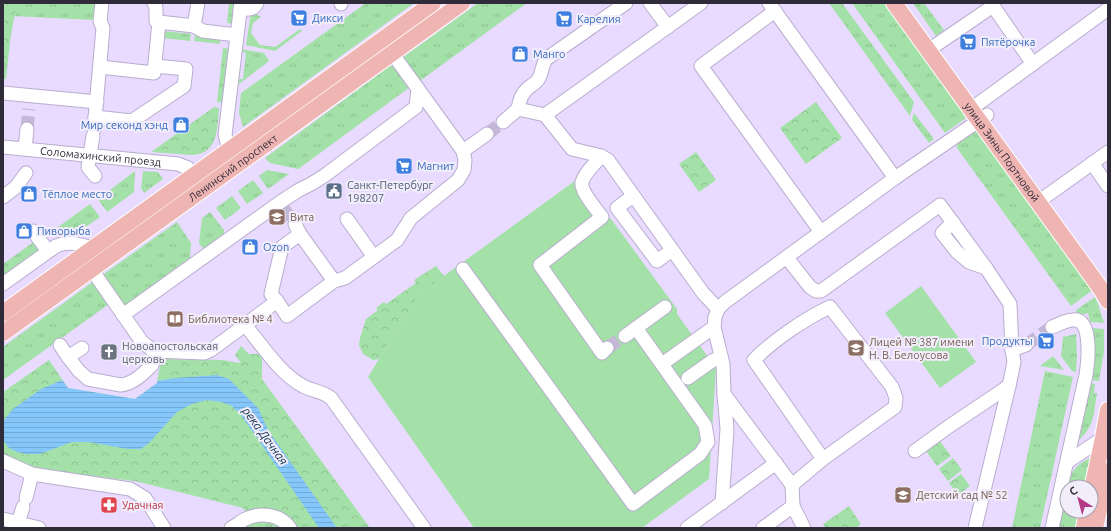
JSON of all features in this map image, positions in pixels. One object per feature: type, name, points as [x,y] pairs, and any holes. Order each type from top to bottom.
[{"type":"main road","name":"Ленинский проспект","points":[[3,313],[433,3]]},
{"type":"main road","name":"Ленинский проспект","points":[[3,333],[462,3]]},
{"type":"main road","name":"улица Зины Портновой","points":[[894,3],[1045,197],[1108,284]]},
{"type":"main road","name":"улица Зины Портновой","points":[[906,3],[936,44],[979,112],[1108,301]]},
{"type":"main road","points":[[1094,479],[1108,410]]},
{"type":"main road","points":[[1095,528],[1108,470]]},
{"type":"street","points":[[95,176],[88,167],[91,155],[100,67],[103,28],[100,21],[102,3]]},
{"type":"street","points":[[100,67],[154,73],[159,22],[156,21],[156,8],[154,3]]},
{"type":"street","points":[[194,26],[198,3]]},
{"type":"street","points":[[231,148],[225,135],[240,6],[250,9],[257,3]]},
{"type":"street","points":[[503,122],[518,109],[520,97],[525,90],[541,76],[542,65],[546,60],[626,3]]},
{"type":"street","points":[[650,3],[668,27]]},
{"type":"street","points":[[545,115],[701,3]]},
{"type":"street","points":[[936,44],[992,4],[1033,64]]},
{"type":"street","points":[[821,232],[701,66],[772,7],[895,178]]},
{"type":"street","points":[[722,502],[727,429],[721,357],[714,327],[715,317],[718,310],[725,302],[895,178],[979,112],[1033,64],[1108,9]]},
{"type":"street","points":[[159,22],[194,26],[204,31],[236,34]]},
{"type":"street","points":[[334,281],[297,229],[282,247],[271,294],[287,316],[334,281],[345,278],[397,240],[411,218],[458,180],[464,170],[465,160],[463,151],[392,53]]},
{"type":"street","points":[[94,127],[132,121],[184,86],[186,69],[154,66]]},
{"type":"street","points":[[123,315],[278,203],[324,176],[416,108],[418,89]]},
{"type":"street","points":[[3,93],[30,103],[97,102]]},
{"type":"street","points":[[518,109],[545,115],[572,149],[601,156],[608,160],[703,293],[718,310]]},
{"type":"street","points":[[25,149],[27,129]]},
{"type":"street","points":[[463,151],[487,134]]},
{"type":"street","name":"Соломахинский проезд","points":[[3,147],[178,164],[188,168],[195,175]]},
{"type":"street","points":[[1045,197],[1108,152]]},
{"type":"street","points":[[601,156],[585,176],[582,183],[582,189],[602,217],[540,265],[602,352],[607,348]]},
{"type":"street","points":[[1092,163],[1108,186]]},
{"type":"street","points":[[3,197],[16,187],[26,173]]},
{"type":"street","points":[[633,196],[617,208],[657,261],[672,250]]},
{"type":"street","points":[[787,258],[810,287],[816,291],[821,291],[940,205],[986,268],[1010,304],[1014,362],[975,528]]},
{"type":"street","points":[[347,219],[374,257]]},
{"type":"street","points":[[33,231],[48,251]]},
{"type":"street","points":[[3,284],[48,251],[64,242],[93,248]]},
{"type":"street","points":[[463,269],[633,504],[700,454],[708,442],[705,425],[636,328]]},
{"type":"street","points":[[92,270],[142,342],[154,351],[204,353],[211,350],[277,301]]},
{"type":"street","points":[[625,336],[665,307]]},
{"type":"street","points":[[792,485],[823,459],[895,407],[896,398],[892,387],[830,307],[814,314],[762,351],[754,360],[823,459]]},
{"type":"street","points":[[1052,327],[1074,319],[1081,322],[1085,327],[1088,342],[1086,375],[1052,528]]},
{"type":"street","points":[[245,325],[280,369],[302,386],[324,393],[331,398],[424,528]]},
{"type":"street","points":[[662,364],[714,327]]},
{"type":"street","points":[[60,345],[79,371],[88,379],[121,385],[132,381],[152,364],[154,351]]},
{"type":"street","points":[[1012,350],[1026,345]]},
{"type":"street","points":[[68,357],[82,348]]},
{"type":"street","points":[[688,378],[712,361],[721,357]]},
{"type":"street","points":[[915,451],[1009,386]]},
{"type":"street","points":[[724,394],[792,485],[793,506],[804,528]]},
{"type":"street","points":[[1067,462],[1103,438]]},
{"type":"street","points":[[3,461],[32,474],[130,489],[144,498],[164,528]]},
{"type":"street","points":[[687,528],[776,463]]},
{"type":"street","points":[[18,523],[25,503],[32,474]]},
{"type":"street","points":[[763,528],[793,506]]},
{"type":"street","points":[[231,528],[248,518],[260,516],[280,519],[290,528]]},
{"type":"street","points":[[3,519],[39,528]]},
{"type":"green space","points":[[3,3],[96,3],[93,20],[13,16],[6,79],[3,79]]},
{"type":"green space","points":[[3,3],[21,3],[17,5],[3,72]]},
{"type":"green space","points":[[229,3],[236,3],[234,24],[227,23]]},
{"type":"green space","points":[[366,3],[414,3],[243,127],[239,113],[241,93]]},
{"type":"green space","points":[[478,3],[527,3],[417,83],[402,58]]},
{"type":"green space","points":[[829,3],[842,3],[914,102],[910,116]]},
{"type":"green space","points":[[852,3],[887,3],[966,113],[963,115],[966,118],[945,133]]},
{"type":"green space","points":[[913,3],[924,3],[944,30],[936,36]]},
{"type":"green space","points":[[251,13],[261,17],[253,23],[251,33],[260,45],[275,47],[300,29],[302,31],[275,51],[246,45]]},
{"type":"green space","points":[[164,31],[191,34],[190,41],[163,38]]},
{"type":"green space","points":[[195,35],[220,38],[220,44],[194,41]]},
{"type":"green space","points":[[223,48],[230,49],[224,103],[217,102]]},
{"type":"green space","points":[[240,49],[264,53],[269,61],[235,87],[238,79],[243,79],[246,53],[241,52]]},
{"type":"green space","points":[[390,66],[396,67],[410,87],[298,169],[270,163],[265,158]]},
{"type":"green space","points":[[816,102],[842,138],[806,164],[780,128]]},
{"type":"green space","points":[[214,107],[219,108],[218,125],[214,139],[207,150],[201,154],[192,155],[151,152]]},
{"type":"green space","points":[[914,113],[934,139],[929,143],[912,120]]},
{"type":"green space","points":[[977,128],[1094,289],[1071,306],[957,148],[958,142]]},
{"type":"green space","points":[[696,152],[716,180],[699,192],[679,164]]},
{"type":"green space","points":[[267,170],[289,174],[268,189],[259,176]]},
{"type":"green space","points":[[135,171],[134,192],[107,212],[98,199]]},
{"type":"green space","points":[[143,171],[158,172],[163,179],[144,193],[141,188]]},
{"type":"green space","points":[[253,180],[263,193],[247,204],[238,191]]},
{"type":"green space","points":[[576,180],[586,185],[677,309],[677,314],[716,368],[709,479],[642,528],[474,528],[368,377],[419,294]]},
{"type":"green space","points":[[232,196],[241,208],[225,220],[216,208]]},
{"type":"green space","points":[[90,204],[100,217],[80,231],[58,227]]},
{"type":"green space","points":[[210,212],[224,230],[224,236],[205,251],[199,243],[202,218]]},
{"type":"green space","points":[[177,222],[191,243],[190,258],[123,305],[101,276]]},
{"type":"green space","points":[[35,241],[39,249],[38,251],[3,276],[3,264]]},
{"type":"green space","points":[[436,266],[444,276],[419,294],[379,359],[373,360],[363,354],[359,345],[366,319],[378,310],[376,308],[384,302],[386,304],[416,283],[414,280]]},
{"type":"green space","points":[[94,281],[109,304],[3,380],[3,347]]},
{"type":"green space","points":[[921,286],[976,362],[940,388],[885,313]]},
{"type":"green space","points":[[1095,297],[1104,323],[1090,322],[1088,313],[1077,316],[1076,310]]},
{"type":"green space","points":[[1092,328],[1104,329],[1104,352],[1099,381],[1091,380],[1093,341]]},
{"type":"green space","points":[[1076,334],[1076,372],[1072,371],[1061,356],[1063,337]]},
{"type":"green space","points":[[241,346],[249,354],[262,354],[262,379],[370,528],[294,528],[246,513],[243,508],[135,481],[36,470],[3,455],[3,392],[49,360],[68,388],[135,399],[157,383],[161,359],[222,360],[241,363],[235,355]]},
{"type":"green space","points":[[1053,356],[1064,370],[1040,366]]},
{"type":"green space","points":[[1045,371],[1073,377],[1040,528],[1012,528]]},
{"type":"green space","points":[[1090,383],[1095,384],[1094,393],[1097,393],[1094,415],[1087,431],[1076,443]]},
{"type":"green space","points":[[940,441],[951,456],[937,466],[926,451]]},
{"type":"green space","points":[[953,458],[962,470],[948,481],[939,469]]},
{"type":"green space","points":[[1090,458],[1091,461],[1087,479],[1069,479],[1074,470],[1081,463]]},
{"type":"green space","points":[[961,474],[970,486],[958,495],[949,483]]},
{"type":"green space","points":[[849,506],[861,524],[856,528],[825,528],[823,524]]},
{"type":"green space","points":[[1060,519],[1078,519],[1076,528],[1058,528]]},
{"type":"green space","points":[[258,522],[270,523],[281,528],[244,528]]},
{"type":"water","name":"река Дачная","points":[[217,375],[229,379],[258,408],[268,430],[337,528],[319,528],[241,415],[232,406],[221,402],[207,400],[192,404],[177,412],[149,443],[141,449],[128,449],[88,442],[72,442],[40,454],[27,454],[17,452],[9,448],[3,440],[3,422],[13,409],[41,389],[62,380],[68,388],[135,399],[157,383],[157,381]]},
{"type":"tunnel","points":[[27,129],[29,109]]},
{"type":"tunnel","points":[[487,134],[503,122]]},
{"type":"tunnel","points":[[283,208],[295,224]]},
{"type":"tunnel","points":[[1026,345],[1052,327]]},
{"type":"tunnel","points":[[607,348],[625,336]]},
{"type":"place","name":"Дикси","points":[[299,18]]},
{"type":"place","name":"Карелия","points":[[564,19]]},
{"type":"place","name":"Пятёрочка","points":[[968,42]]},
{"type":"place","name":"Манго","points":[[520,54]]},
{"type":"place","name":"Мир секонд хэнд","points":[[181,125]]},
{"type":"place","name":"Магнит","points":[[404,166]]},
{"type":"place","name":"Санкт-Петербург 198207","points":[[334,191]]},
{"type":"place","name":"Тёплое место","points":[[29,194]]},
{"type":"place","name":"Вита","points":[[277,217]]},
{"type":"place","name":"Пиворыба","points":[[24,231]]},
{"type":"place","name":"Ozon","points":[[250,247]]},
{"type":"place","name":"Библиотека № 4","points":[[175,319]]},
{"type":"place","name":"Продукты","points":[[1046,341]]},
{"type":"place","name":"Лицей № 387 имени Н. В. Белоусова","points":[[856,348]]},
{"type":"place","name":"Новоапостольская церковь","points":[[109,352]]},
{"type":"place","name":"Детский сад № 52","points":[[903,495]]},
{"type":"place","name":"Удачная","points":[[109,505]]}]
